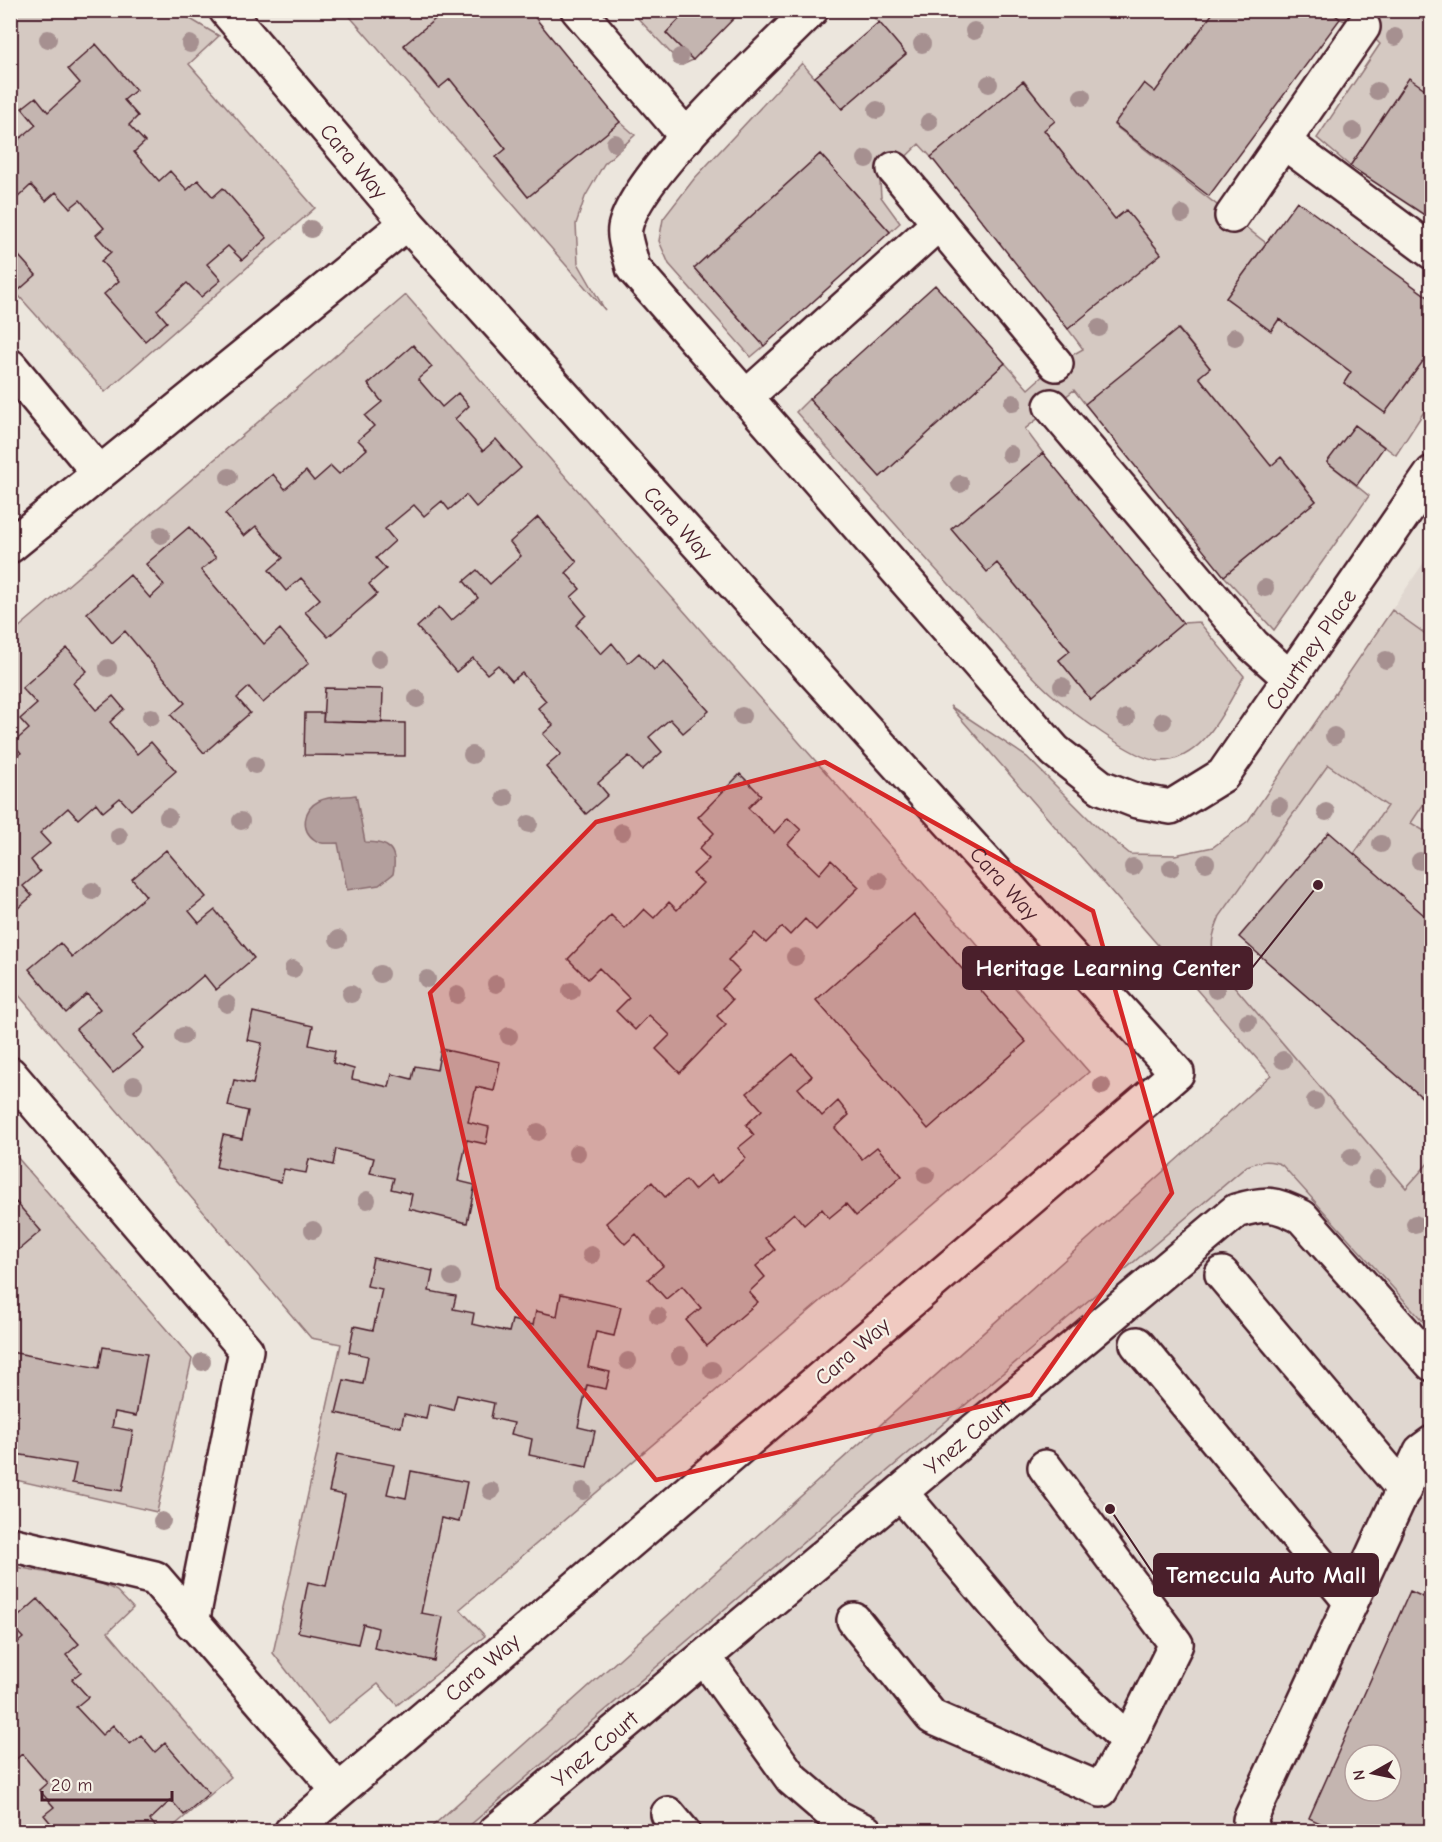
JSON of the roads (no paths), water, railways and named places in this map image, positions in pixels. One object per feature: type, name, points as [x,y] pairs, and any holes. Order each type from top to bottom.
[{"type":"street","name":"Cara Way","points":[[226,10],[407,224],[1177,1073],[291,1832]]},
{"type":"street","points":[[578,10],[687,138]]},
{"type":"street","points":[[810,10],[687,138],[642,190],[625,229],[633,268],[746,397],[939,223]]},
{"type":"street","points":[[1232,216],[1363,27]]},
{"type":"street","points":[[1284,142],[1431,252]]},
{"type":"street","points":[[894,169],[1056,364]]},
{"type":"street","points":[[10,546],[407,224]]},
{"type":"street","points":[[10,366],[99,473]]},
{"type":"street","name":"Courtney Place","points":[[746,397],[1055,751],[1101,787],[1137,801],[1171,807],[1223,775],[1431,473]]},
{"type":"street","points":[[1051,405],[1252,645],[1290,678]]},
{"type":"street","points":[[10,1074],[246,1350],[192,1623]]},
{"type":"street","name":"Ynez Court","points":[[510,1827],[705,1658],[1212,1228],[1236,1211],[1257,1204],[1277,1204],[1302,1217],[1431,1364]]},
{"type":"street","points":[[1222,1274],[1404,1490]]},
{"type":"street","points":[[1137,1344],[1352,1602]]},
{"type":"street","points":[[1254,1832],[1250,1820],[1421,1451],[1431,1443]]},
{"type":"street","points":[[854,1620],[932,1717],[1101,1790],[1176,1644],[1045,1467]]},
{"type":"street","points":[[901,1493],[1033,1649],[1128,1741]]},
{"type":"street","points":[[10,1544],[154,1578],[338,1790]]},
{"type":"street","points":[[705,1658],[792,1779],[829,1824],[866,1832]]},
{"type":"place","name":"Heritage Learning Center","points":[[1318,885]]},
{"type":"place","name":"Temecula Auto Mall","points":[[1110,1509]]}]
